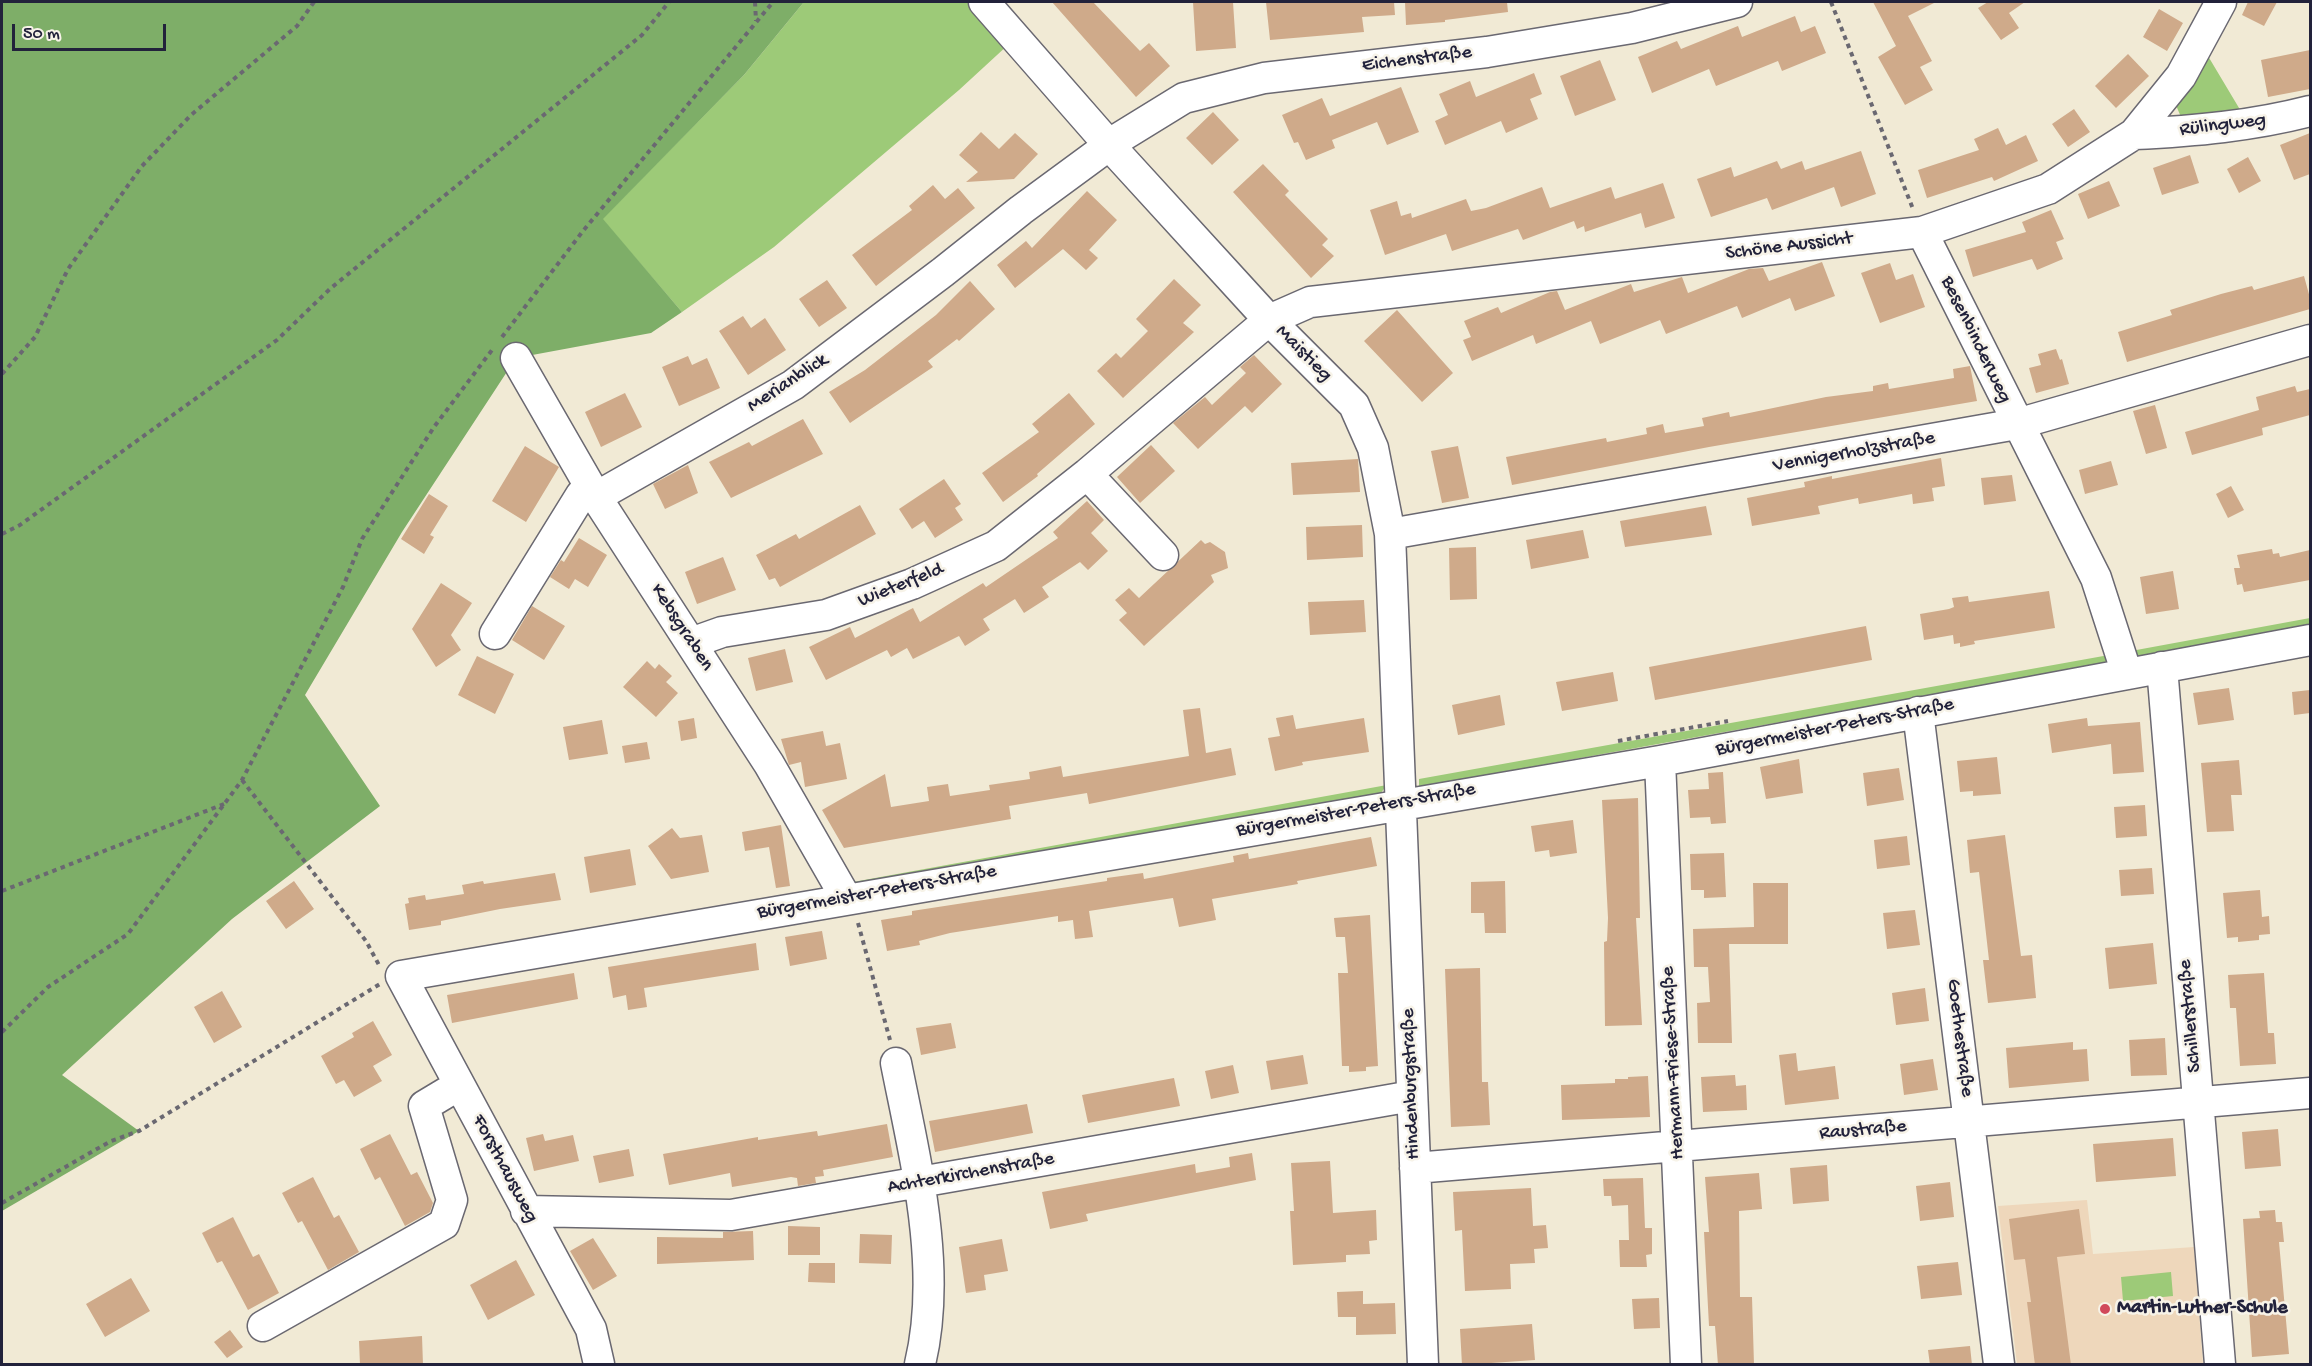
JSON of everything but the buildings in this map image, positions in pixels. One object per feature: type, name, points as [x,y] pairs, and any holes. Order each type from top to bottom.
[{"type":"street","name":"Eichenstraße","points":[[1110,146],[1184,98],[1264,78],[1486,52],[1632,28],[1737,2]]},
{"type":"street","name":"Schöne Aussicht","points":[[1269,320],[1310,302],[1922,232],[2048,189],[2134,134],[2181,76],[2221,2]]},
{"type":"street","name":"Maistieg","points":[[990,4],[1110,146],[1269,320],[1354,405],[1374,448],[1390,534],[1403,803]]},
{"type":"street","name":"Rülingweg","points":[[2134,134],[2195,131],[2247,125],[2310,111]]},
{"type":"street","name":"Merianblick","points":[[495,634],[581,495],[596,497],[793,385],[1021,210],[1110,146]]},
{"type":"street","name":"Besenbinderweg","points":[[1922,232],[2096,578],[2127,674]]},
{"type":"street","name":"Wieterfeld","points":[[691,643],[722,632],[826,615],[912,584],[996,546],[1087,474],[1269,320]]},
{"type":"street","name":"Vennigerholzstraße","points":[[1390,534],[2017,424],[2310,340]]},
{"type":"street","name":"Kebsgraben","points":[[503,348],[596,497],[770,764],[846,898]]},
{"type":"street","points":[[1087,474],[1163,555]]},
{"type":"street","name":"Bürgermeister-Peters-Straße","points":[[394,979],[846,898],[1660,761],[2310,640]]},
{"type":"street","name":"Schillerstraße","points":[[2162,667],[2220,1365]]},
{"type":"street","name":"Goethestraße","points":[[1918,712],[2000,1365]]},
{"type":"street","name":"Hermann-Friese-Straße","points":[[1660,761],[1686,1365]]},
{"type":"street","name":"Hindenburgstraße","points":[[1403,803],[1423,1365]]},
{"type":"street","name":"Forsthausweg","points":[[394,979],[459,1085],[591,1329],[599,1365]]},
{"type":"street","points":[[896,1063],[920,1184],[930,1306],[920,1365]]},
{"type":"street","points":[[263,1326],[444,1224],[452,1200],[424,1106],[459,1085]]},
{"type":"street","name":"Raustraße","points":[[1415,1168],[2310,1094]]},
{"type":"street","name":"Achterkirchenstraße","points":[[526,1211],[731,1215],[920,1184],[1412,1096]]},
{"type":"path","points":[[2,374],[35,337],[68,269],[142,166],[191,115],[297,26],[314,2]]},
{"type":"path","points":[[2,534],[20,525],[277,340],[331,288],[642,35],[669,2]]},
{"type":"path","points":[[755,2],[756,22]]},
{"type":"path","points":[[2,1032],[48,987],[128,934],[242,780],[344,586],[362,539],[434,427],[503,348],[583,231],[773,2]]},
{"type":"path","points":[[1831,2],[1922,232]]},
{"type":"path","points":[[2,1203],[111,1141],[139,1131],[375,986],[394,979],[242,780]]},
{"type":"path","points":[[2,891],[225,803]]},
{"type":"path","points":[[846,898],[857,919],[896,1063]]},
{"type":"shaded area","name":"Martin-Luther-Schule","points":[[2087,1200],[2093,1254],[2194,1247],[2203,1364],[2017,1364],[1998,1206]]},
{"type":"green space","points":[[2,2],[804,2],[744,75],[603,219],[682,312],[651,333],[516,358],[402,532],[305,695],[380,806],[232,919],[62,1075],[139,1131],[2,1211]]},
{"type":"green space","points":[[804,2],[984,2],[1009,44],[959,90],[774,247],[682,312],[602,219],[744,75]]},
{"type":"green space","points":[[2205,51],[2245,118],[2181,117],[2175,103]]},
{"type":"green space","points":[[2310,618],[2310,626],[2141,665],[2131,651]]},
{"type":"green space","points":[[2109,655],[2110,662],[2077,676],[2064,671],[1419,787],[1419,779]]},
{"type":"green space","points":[[1387,785],[1380,794],[864,886],[853,882]]},
{"type":"green space","points":[[2171,1272],[2173,1296],[2123,1301],[2121,1277]]},
{"type":"place","name":"Martin-Luther-Schule","points":[[2105,1309]]}]
